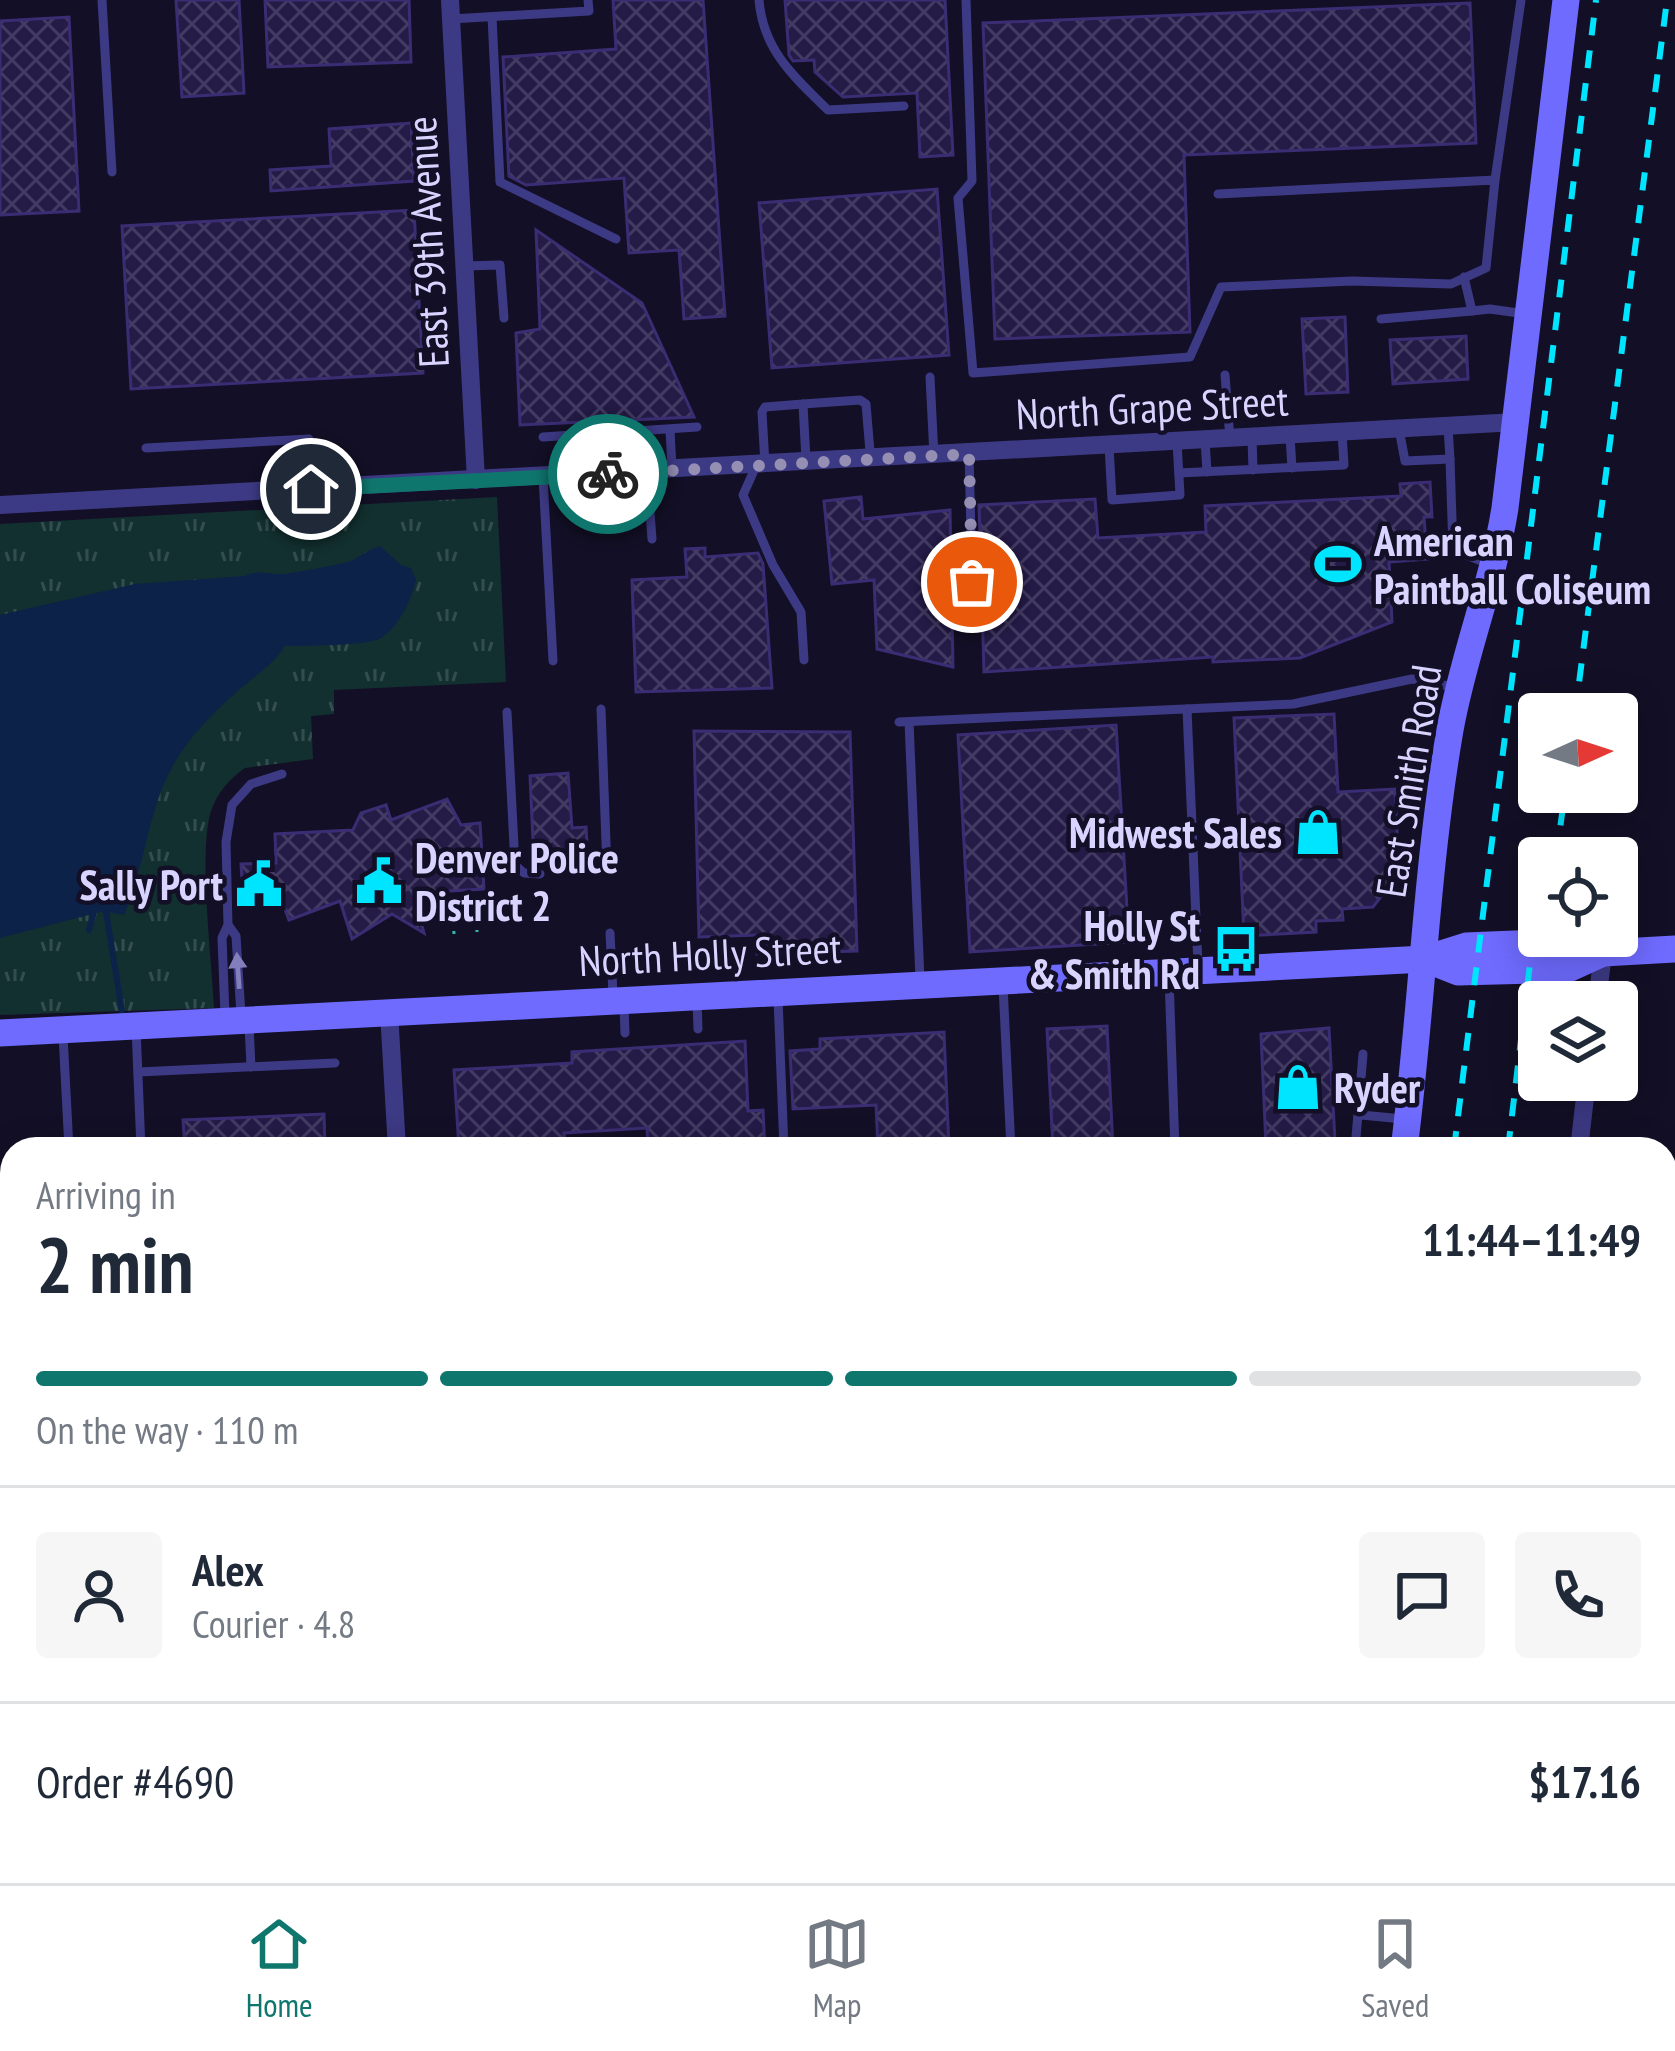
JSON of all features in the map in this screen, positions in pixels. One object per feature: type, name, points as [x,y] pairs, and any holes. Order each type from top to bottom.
[{"type":"street","name":"East Smith Road","points":[[1406,1137],[1443,778],[1460,688],[1494,566],[1517,422],[1565,0]]},
{"type":"street","name":"East 39th Avenue","points":[[451,9],[476,480]]},
{"type":"street","name":"North Grape Street","points":[[0,505],[1517,422]]},
{"type":"street","name":"North Holly Street","points":[[1638,951],[1675,949]]},
{"type":"street","name":"North Holly Street","points":[[0,1033],[1425,959],[1458,972],[1568,969],[1594,957]]},
{"type":"street","points":[[389,1012],[396,1137]]},
{"type":"street","points":[[1580,1137],[1585,1101]]},
{"type":"lane","points":[[102,0],[112,172]]},
{"type":"lane","points":[[451,9],[492,16],[589,11],[588,0]]},
{"type":"lane","points":[[759,0],[760,20],[779,63],[828,110],[904,106]]},
{"type":"lane","points":[[965,0],[972,181],[958,198],[973,373],[1190,357],[1221,286],[1352,281],[1451,284],[1486,268],[1521,0]]},
{"type":"lane","points":[[492,16],[500,182],[616,239]]},
{"type":"lane","points":[[1218,194],[1495,180]]},
{"type":"lane","points":[[464,266],[500,265],[504,318]]},
{"type":"lane","points":[[1464,277],[1472,311]]},
{"type":"lane","points":[[1381,319],[1490,309],[1529,315]]},
{"type":"lane","points":[[1226,375],[1230,439]]},
{"type":"lane","points":[[930,377],[934,456]]},
{"type":"lane","points":[[804,660],[801,612],[772,565],[743,495],[760,466],[762,412],[765,407],[860,400],[866,404],[870,452]]},
{"type":"lane","points":[[803,404],[807,464]]},
{"type":"lane","points":[[543,437],[697,427]]},
{"type":"lane","points":[[1448,427],[1453,550],[1494,566]]},
{"type":"lane","points":[[1400,429],[1405,461],[1450,459]]},
{"type":"lane","points":[[670,430],[672,469]]},
{"type":"lane","points":[[1179,473],[1344,465],[1342,433]]},
{"type":"lane","points":[[1290,436],[1292,468]]},
{"type":"lane","points":[[1252,437],[1253,470]]},
{"type":"lane","points":[[146,448],[309,439],[311,489]]},
{"type":"lane","points":[[1205,440],[1207,472]]},
{"type":"lane","points":[[1109,446],[1112,500],[1180,495],[1177,442]]},
{"type":"lane","points":[[969,454],[974,614]]},
{"type":"lane","points":[[647,472],[652,539]]},
{"type":"lane","points":[[543,477],[553,661]]},
{"type":"lane","points":[[920,985],[904,722],[1293,704],[1412,679],[1460,688]]},
{"type":"lane","points":[[601,709],[607,869]]},
{"type":"lane","points":[[1187,709],[1198,970]]},
{"type":"lane","points":[[507,712],[515,865],[524,873],[540,874]]},
{"type":"lane","points":[[251,1067],[222,938],[228,925],[226,842],[232,805],[251,784],[282,774]]},
{"type":"lane","points":[[610,933],[625,1033]]},
{"type":"lane","points":[[1169,972],[1175,1137]]},
{"type":"lane","points":[[1003,980],[1010,1137]]},
{"type":"lane","points":[[777,992],[783,1137]]},
{"type":"lane","points":[[696,996],[698,1029]]},
{"type":"lane","points":[[136,1025],[141,1137]]},
{"type":"lane","points":[[63,1029],[68,1137]]},
{"type":"lane","points":[[1357,1137],[1363,1054]]},
{"type":"lane","points":[[138,1072],[335,1063]]},
{"type":"lane","points":[[1361,1115],[1408,1119]]},
{"type":"path","points":[[476,915],[477,932]]},
{"type":"path","points":[[453,916],[454,934]]},
{"type":"green space","points":[[497,497],[506,682],[334,690],[334,714],[311,716],[313,759],[245,768],[217,798],[207,829],[206,852],[214,1008],[0,1015],[0,524]]},
{"type":"water","points":[[380,546],[411,568],[416,580],[398,620],[374,641],[285,646],[209,719],[170,770],[124,915],[104,911],[0,938],[0,615],[135,584],[284,574],[349,562]]},
{"type":"building","points":[[176,0],[239,0],[244,93],[182,97]]},
{"type":"building","points":[[265,0],[409,0],[411,62],[268,67]]},
{"type":"building","points":[[613,0],[703,0],[725,316],[684,319],[679,250],[629,253],[624,178],[526,185],[509,176],[503,57],[616,49]]},
{"type":"building","points":[[785,0],[945,0],[953,155],[920,157],[917,93],[843,97],[815,72],[814,60],[793,61]]},
{"type":"building","points":[[1470,3],[1476,143],[1184,155],[1190,332],[995,339],[983,23]]},
{"type":"building","points":[[69,17],[79,211],[0,215],[0,21]]},
{"type":"building","points":[[411,123],[414,181],[271,191],[270,170],[331,166],[329,129]]},
{"type":"building","points":[[937,189],[949,355],[772,368],[759,203]]},
{"type":"building","points":[[414,210],[423,373],[131,389],[122,226]]},
{"type":"building","points":[[536,230],[642,303],[694,417],[520,425],[516,333],[540,329]]},
{"type":"building","points":[[1345,317],[1348,392],[1306,394],[1302,319]]},
{"type":"building","points":[[1466,336],[1468,379],[1393,384],[1390,340]]},
{"type":"building","points":[[1430,482],[1432,517],[1424,517],[1427,559],[1389,562],[1392,622],[1300,658],[1213,662],[1213,657],[984,672],[979,505],[1095,499],[1098,538],[1206,532],[1205,506],[1401,496],[1400,484]]},
{"type":"building","points":[[861,497],[863,519],[950,510],[953,667],[877,649],[874,580],[832,584],[824,501]]},
{"type":"building","points":[[705,548],[705,557],[758,553],[763,564],[772,688],[636,692],[632,580],[687,577],[685,549]]},
{"type":"building","name":"Midwest Sales","points":[[1334,714],[1338,792],[1395,789],[1399,873],[1373,907],[1342,909],[1343,920],[1316,921],[1316,932],[1244,936],[1234,718]]},
{"type":"building","points":[[1116,725],[1129,942],[970,952],[958,735]]},
{"type":"building","points":[[694,731],[850,732],[857,951],[757,954],[759,935],[699,937]]},
{"type":"building","points":[[568,773],[572,828],[586,827],[588,860],[534,863],[530,776]]},
{"type":"building","name":"Denver Police District 2","points":[[447,799],[461,825],[480,823],[484,889],[413,893],[424,933],[392,914],[352,939],[340,901],[289,920],[280,896],[243,897],[241,864],[276,863],[275,834],[353,830],[361,813],[386,805],[391,820]]},
{"type":"building","points":[[1107,1026],[1112,1137],[1052,1137],[1047,1029]]},
{"type":"building","name":"Ryder","points":[[1329,1028],[1335,1137],[1266,1137],[1261,1034]]},
{"type":"building","points":[[944,1032],[948,1137],[877,1137],[876,1105],[793,1109],[790,1051],[820,1049],[820,1039]]},
{"type":"building","points":[[745,1041],[748,1111],[763,1110],[764,1137],[647,1137],[647,1128],[564,1133],[564,1137],[458,1137],[454,1070],[572,1063],[572,1052]]},
{"type":"building","points":[[324,1114],[325,1137],[184,1137],[183,1120]]},
{"type":"waterway","points":[[105,906],[122,1011]]},
{"type":"waterway","points":[[89,930],[95,908]]},
{"type":"railway","points":[[1455,1137],[1596,0]]},
{"type":"railway","points":[[1578,693],[1667,0]]},
{"type":"railway","points":[[1559,837],[1562,813]]},
{"type":"railway","points":[[1509,1137],[1531,957]]},
{"type":"way so far","points":[[608,474],[969,454],[972,582]]},
{"type":"place","name":"American Paintball Coliseum","points":[[1338,564]]},
{"type":"place","name":"Midwest Sales","points":[[1318,832]]},
{"type":"place","name":"Denver Police District 2","points":[[379,881]]},
{"type":"place","name":"Sally Port","points":[[259,884]]},
{"type":"place","name":"Holly St & Smith Rd","points":[[1236,949]]},
{"type":"place","name":"Ryder","points":[[1298,1087]]},
{"type":"route","points":[[311,489],[608,474]]}]
